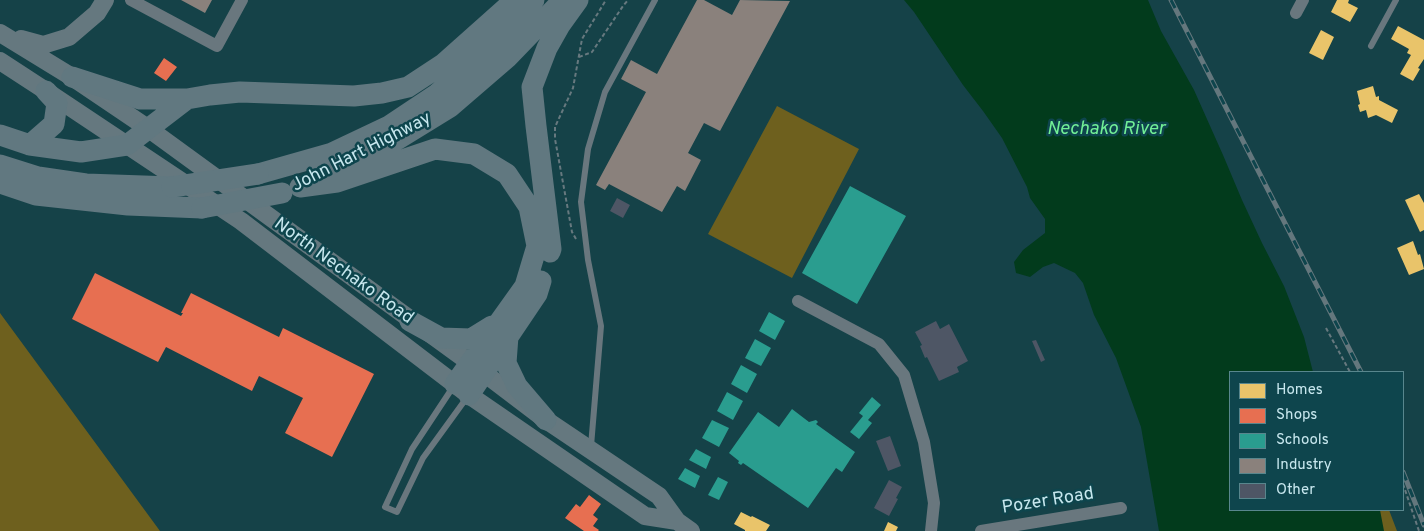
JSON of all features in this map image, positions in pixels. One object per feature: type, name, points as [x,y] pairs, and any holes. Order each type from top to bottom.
[{"type":"highway","points":[[72,77],[140,99],[187,99],[210,94],[240,92],[354,96],[382,93],[408,87],[444,64],[514,0]]},
{"type":"highway","name":"John Hart Highway","points":[[0,165],[38,177],[86,184],[172,187],[258,174],[332,154],[389,126],[437,94],[492,46],[534,0]]},
{"type":"highway","name":"John Hart Highway","points":[[0,182],[36,195],[128,205],[202,208],[291,190],[398,139],[450,108],[508,57],[563,0]]},
{"type":"highway","points":[[410,321],[441,338],[471,339],[502,330],[537,294],[551,249],[532,87],[547,48],[560,25],[578,0]]},
{"type":"highway","points":[[30,145],[54,124],[57,103],[46,91]]},
{"type":"highway","points":[[0,135],[30,145],[81,152],[127,145],[187,99]]},
{"type":"highway","points":[[291,190],[337,182],[435,150],[474,154],[507,174],[529,207],[537,246],[525,286],[502,330],[462,390]]},
{"type":"highway","points":[[502,330],[506,363],[518,386],[546,420]]},
{"type":"main road","points":[[2,34],[43,45],[69,37],[97,13],[106,0]]},
{"type":"main road","name":"North Nechako Road","points":[[2,34],[72,77],[148,129],[546,420],[659,496],[684,526]]},
{"type":"main road","name":"North Nechako Road","points":[[0,61],[241,221],[462,390],[645,516],[684,526]]},
{"type":"street","points":[[131,0],[217,46],[242,0]]},
{"type":"street","points":[[1296,13],[1303,0]]},
{"type":"street","points":[[798,301],[879,344],[904,375],[924,442],[934,504],[931,531]]},
{"type":"street","name":"Pozer Road","points":[[981,531],[1121,508]]},
{"type":"lane","points":[[590,450],[601,326],[588,260],[581,202],[588,149],[605,92],[656,0]]},
{"type":"lane","points":[[1371,46],[1396,0]]},
{"type":"lane","points":[[462,390],[423,458],[397,512],[385,507],[412,450],[462,390]]},
{"type":"path","points":[[576,239],[572,232],[555,139],[555,127],[573,88],[582,39],[606,0]]},
{"type":"path","points":[[579,57],[592,52],[622,6],[628,0]]},
{"type":"path","points":[[1326,328],[1349,371]]},
{"type":"path","points":[[1404,487],[1419,531]]},
{"type":"shaded area","points":[[777,106],[859,149],[792,278],[708,234]]},
{"type":"shaded area","points":[[0,313],[160,531],[0,531]]},
{"type":"shaded area","points":[[1356,511],[1389,511],[1397,531],[1354,531]]},
{"type":"water","name":"Nechako River","points":[[904,0],[1148,0],[1161,31],[1194,90],[1242,200],[1284,286],[1304,337],[1313,371],[1229,371],[1229,511],[1380,511],[1384,531],[1159,531],[1141,427],[1116,358],[1094,315],[1083,283],[1075,273],[1054,263],[1043,267],[1030,277],[1016,273],[1014,262],[1023,250],[1045,233],[1045,219],[1030,198],[1027,187],[1002,138],[963,85]]},
{"type":"building: Homes","points":[[1337,0],[1349,0],[1348,3],[1358,8],[1350,22],[1331,12]]},
{"type":"building: Homes","points":[[1398,26],[1424,40],[1424,59],[1413,81],[1400,74],[1411,55],[1407,53],[1409,49],[1391,39]]},
{"type":"building: Homes","points":[[1321,30],[1334,37],[1323,60],[1309,53]]},
{"type":"building: Homes","points":[[1373,86],[1376,97],[1379,96],[1379,100],[1398,110],[1392,123],[1376,115],[1368,118],[1366,110],[1360,112],[1357,91]]},
{"type":"building: Homes","points":[[1419,194],[1424,203],[1424,230],[1420,232],[1405,200]]},
{"type":"building: Homes","points":[[1413,241],[1418,255],[1420,254],[1424,269],[1409,275],[1397,248]]},
{"type":"building: Homes","points":[[741,512],[770,525],[766,531],[745,531],[734,524]]},
{"type":"building: Homes","points":[[888,522],[898,527],[896,531],[884,531]]},
{"type":"building: Shops","points":[[164,58],[177,67],[166,81],[154,73]]},
{"type":"building: Shops","points":[[95,273],[181,316],[191,293],[279,337],[283,328],[374,374],[332,457],[285,433],[303,398],[259,376],[252,391],[166,347],[158,362],[72,319]]},
{"type":"building: Shops","points":[[589,495],[601,504],[593,515],[598,519],[593,526],[598,531],[584,531],[565,518],[576,504],[580,507]]},
{"type":"building: Schools","points":[[850,186],[906,216],[857,304],[802,273]]},
{"type":"building: Schools","points":[[769,312],[785,321],[775,340],[759,331]]},
{"type":"building: Schools","points":[[755,339],[771,348],[761,366],[745,358]]},
{"type":"building: Schools","points":[[741,365],[757,374],[747,393],[731,384]]},
{"type":"building: Schools","points":[[727,392],[743,401],[733,420],[717,411]]},
{"type":"building: Schools","points":[[872,397],[881,405],[868,420],[872,423],[859,439],[850,432],[863,416],[859,413]]},
{"type":"building: Schools","points":[[792,409],[809,422],[816,420],[818,422],[816,424],[855,452],[842,472],[836,468],[808,508],[743,463],[741,465],[738,463],[739,461],[729,453],[758,412],[779,427]]},
{"type":"building: Schools","points":[[712,420],[729,428],[719,447],[702,438]]},
{"type":"building: Schools","points":[[696,449],[711,457],[706,469],[689,460]]},
{"type":"building: Schools","points":[[685,468],[700,476],[695,488],[678,479]]},
{"type":"building: Schools","points":[[718,477],[728,482],[719,500],[708,495]]},
{"type":"building: Industry","points":[[181,0],[212,0],[205,13]]},
{"type":"building: Industry","points":[[697,0],[704,0],[732,15],[740,0],[790,1],[720,131],[704,123],[688,153],[701,160],[685,191],[677,186],[662,212],[609,184],[605,190],[596,185],[646,92],[621,79],[631,60],[657,74]]},
{"type":"building: Other","points":[[617,198],[630,205],[623,218],[610,211]]},
{"type":"building: Other","points":[[936,321],[940,329],[949,324],[968,361],[957,367],[959,372],[939,381],[927,357],[925,358],[920,346],[922,345],[915,332]]},
{"type":"building: Other","points":[[1036,340],[1045,360],[1041,362],[1032,341]]},
{"type":"building: Other","points":[[890,436],[901,466],[888,471],[876,441]]},
{"type":"building: Other","points":[[889,480],[902,487],[889,516],[874,508]]},
{"type":"railway","points":[[1171,0],[1360,371]]},
{"type":"railway","points":[[1404,475],[1424,525]]}]
